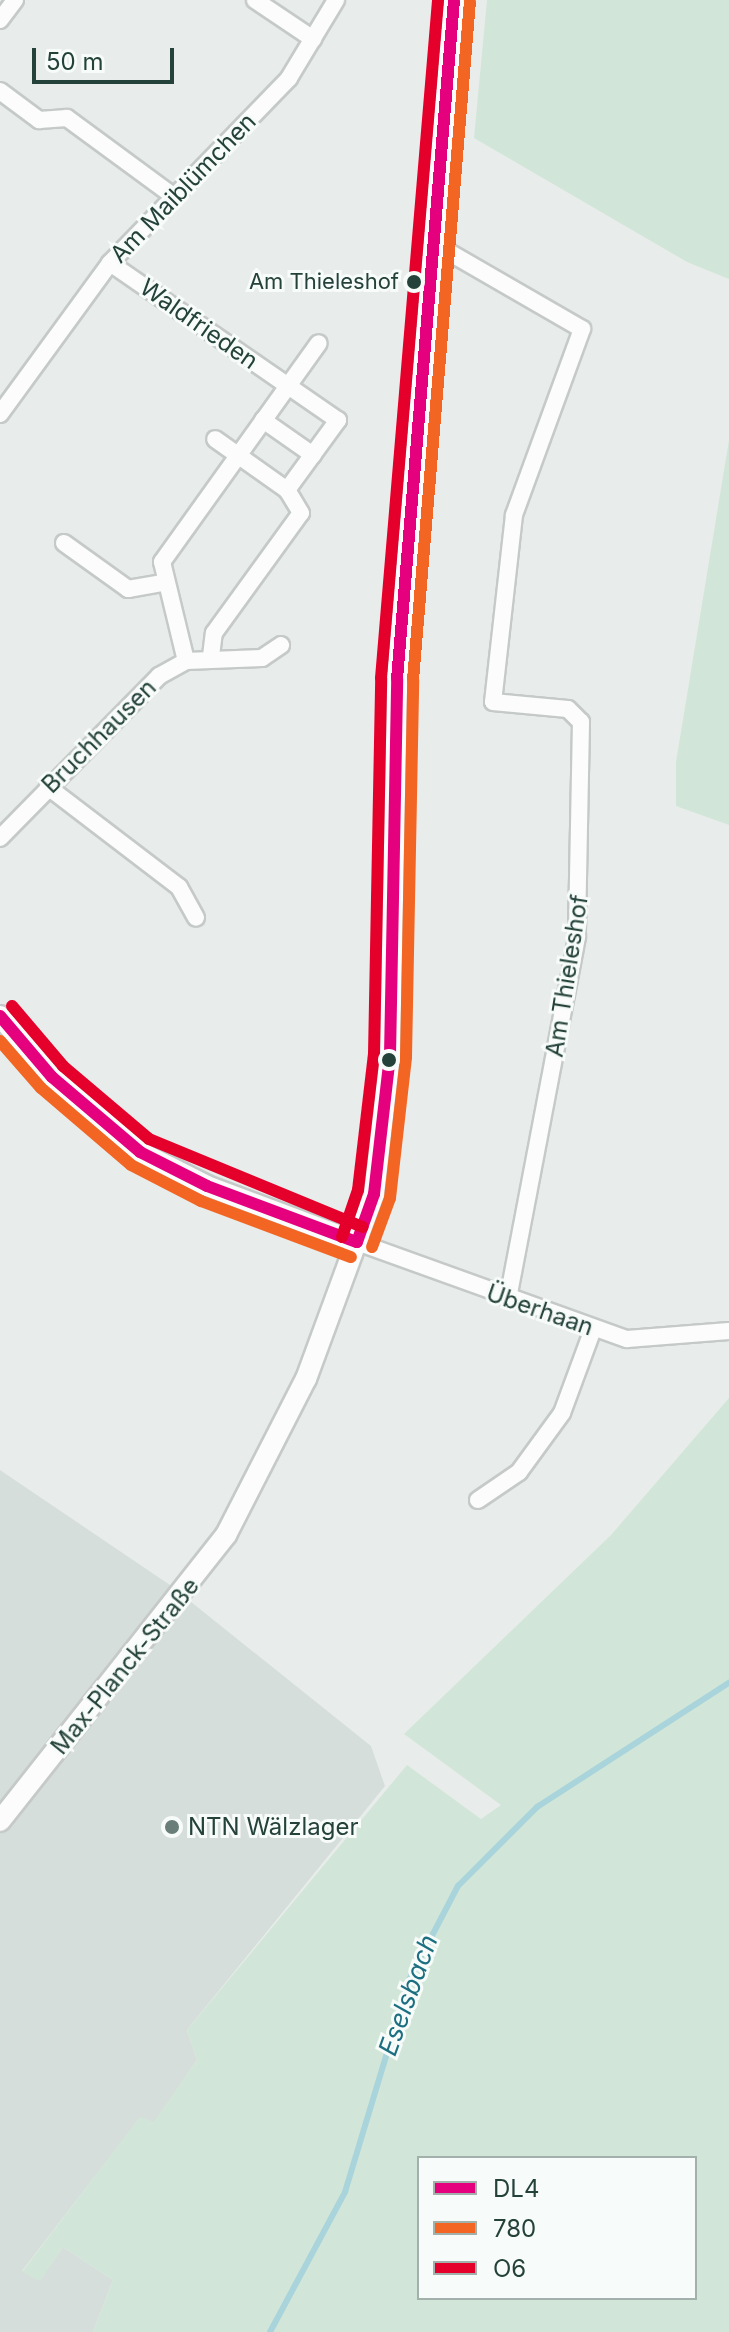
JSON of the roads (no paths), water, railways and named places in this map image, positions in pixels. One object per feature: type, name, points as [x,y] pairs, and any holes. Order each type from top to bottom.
[{"type":"street","points":[[0,20],[15,0]]},
{"type":"street","points":[[255,0],[313,39]]},
{"type":"street","name":"Am Maiblümchen","points":[[0,414],[110,263],[289,78],[336,0]]},
{"type":"street","name":"Max-Planck-Straße","points":[[0,1821],[226,1535],[300,1391],[374,1194],[390,1055],[397,679],[454,0]]},
{"type":"street","points":[[0,91],[39,120],[67,118],[173,196]]},
{"type":"street","name":"Am Thieleshof","points":[[433,243],[582,329],[514,515],[493,702],[568,709],[581,722],[577,937],[508,1300]]},
{"type":"street","name":"Waldfrieden","points":[[110,263],[338,420],[287,490]]},
{"type":"street","points":[[186,661],[161,583],[162,562],[319,343]]},
{"type":"street","points":[[263,420],[313,455]]},
{"type":"street","points":[[211,656],[214,633],[301,513],[287,490],[215,439]]},
{"type":"street","points":[[64,543],[128,589],[161,583]]},
{"type":"street","name":"Bruchhausen","points":[[0,838],[135,696],[186,661],[211,656],[262,658],[281,645]]},
{"type":"street","points":[[48,787],[179,887],[196,918]]},
{"type":"street","points":[[0,1016],[52,1077],[140,1152],[207,1186],[357,1242]]},
{"type":"street","name":"Überhaan","points":[[357,1242],[593,1329],[658,1339],[729,1331]]},
{"type":"street","points":[[478,1500],[519,1472],[562,1413],[593,1329]]},
{"type":"waterway","name":"Eselsbach","points":[[270,2332],[345,2192],[409,1980],[458,1886],[537,1807],[729,1683]]},
{"type":"place","name":"Am Thieleshof","points":[[414,282]]},
{"type":"place","name":"NTN Wälzlager","points":[[172,1827]]}]
